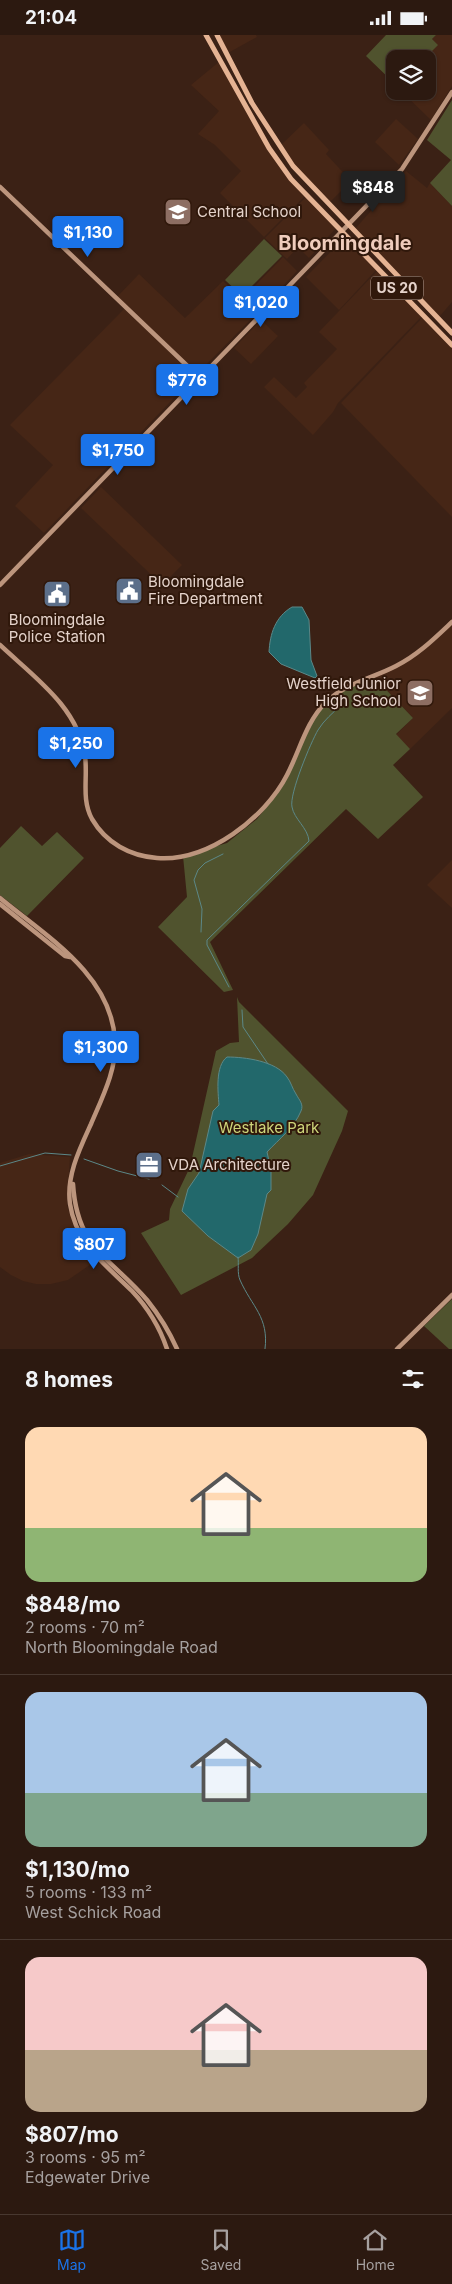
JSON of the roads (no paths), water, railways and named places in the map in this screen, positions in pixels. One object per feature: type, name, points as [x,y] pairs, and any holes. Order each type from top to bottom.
[{"type":"main road","name":"US 20","points":[[206,35],[281,165],[298,188],[452,345]]},
{"type":"main road","name":"US 20","points":[[217,35],[248,95],[283,152],[311,186],[452,333]]},
{"type":"main road","points":[[424,315],[438,318]]},
{"type":"street","points":[[0,585],[405,165],[452,92]]},
{"type":"street","points":[[0,187],[200,378]]},
{"type":"street","points":[[0,645],[55,697],[75,723],[85,753],[86,795],[92,819],[105,835],[122,849],[145,857],[160,858],[202,849],[227,838],[245,826],[277,792],[287,775],[314,716],[327,701],[354,684],[408,659],[452,622]]},
{"type":"street","points":[[0,898],[56,943],[83,968],[103,998],[112,1020],[116,1042],[110,1078],[79,1152],[72,1175],[70,1203],[76,1227],[84,1243],[142,1303],[156,1323],[168,1349]]},
{"type":"street","points":[[0,905],[65,956],[70,957]]},
{"type":"street","points":[[72,1175],[74,1203],[80,1224],[89,1241],[106,1261],[146,1299],[165,1324],[177,1349]]},
{"type":"street","points":[[397,1349],[452,1295]]},
{"type":"water","points":[[292,607],[302,607],[309,620],[311,660],[317,676],[315,678],[281,664],[269,652],[274,627],[281,616]]},
{"type":"water","points":[[227,1057],[251,1059],[276,1067],[288,1079],[302,1106],[294,1123],[267,1152],[271,1170],[271,1190],[267,1194],[258,1234],[251,1250],[238,1258],[208,1236],[182,1211],[188,1189],[199,1173],[213,1111],[219,1105],[219,1073],[223,1061]]},
{"type":"waterway","points":[[229,987],[207,945],[207,940],[309,841],[306,832],[293,811],[292,800],[294,791],[306,756],[318,730],[341,705]]},
{"type":"waterway","points":[[201,932],[202,909],[194,880],[198,870],[205,863],[223,854]]},
{"type":"waterway","points":[[242,1010],[243,1027],[268,1064]]},
{"type":"waterway","points":[[0,1166],[45,1153],[71,1155]]},
{"type":"waterway","points":[[84,1159],[149,1179]]},
{"type":"waterway","points":[[162,1185],[178,1197]]},
{"type":"waterway","points":[[238,1257],[240,1280],[262,1320],[266,1338],[265,1349]]},
{"type":"place","name":"Central School","points":[[178,212]]},
{"type":"place","name":"Bloomingdale Fire Department","points":[[129,591]]},
{"type":"place","name":"Bloomingdale Police Station","points":[[57,594]]},
{"type":"place","name":"Westfield Junior High School","points":[[420,693]]},
{"type":"place","name":"VDA Architecture","points":[[149,1165]]},
{"type":"district","name":"Bloomingdale","points":[[345,243]]},
{"type":"park label","name":"Westlake Park","points":[[269,1128]]}]
